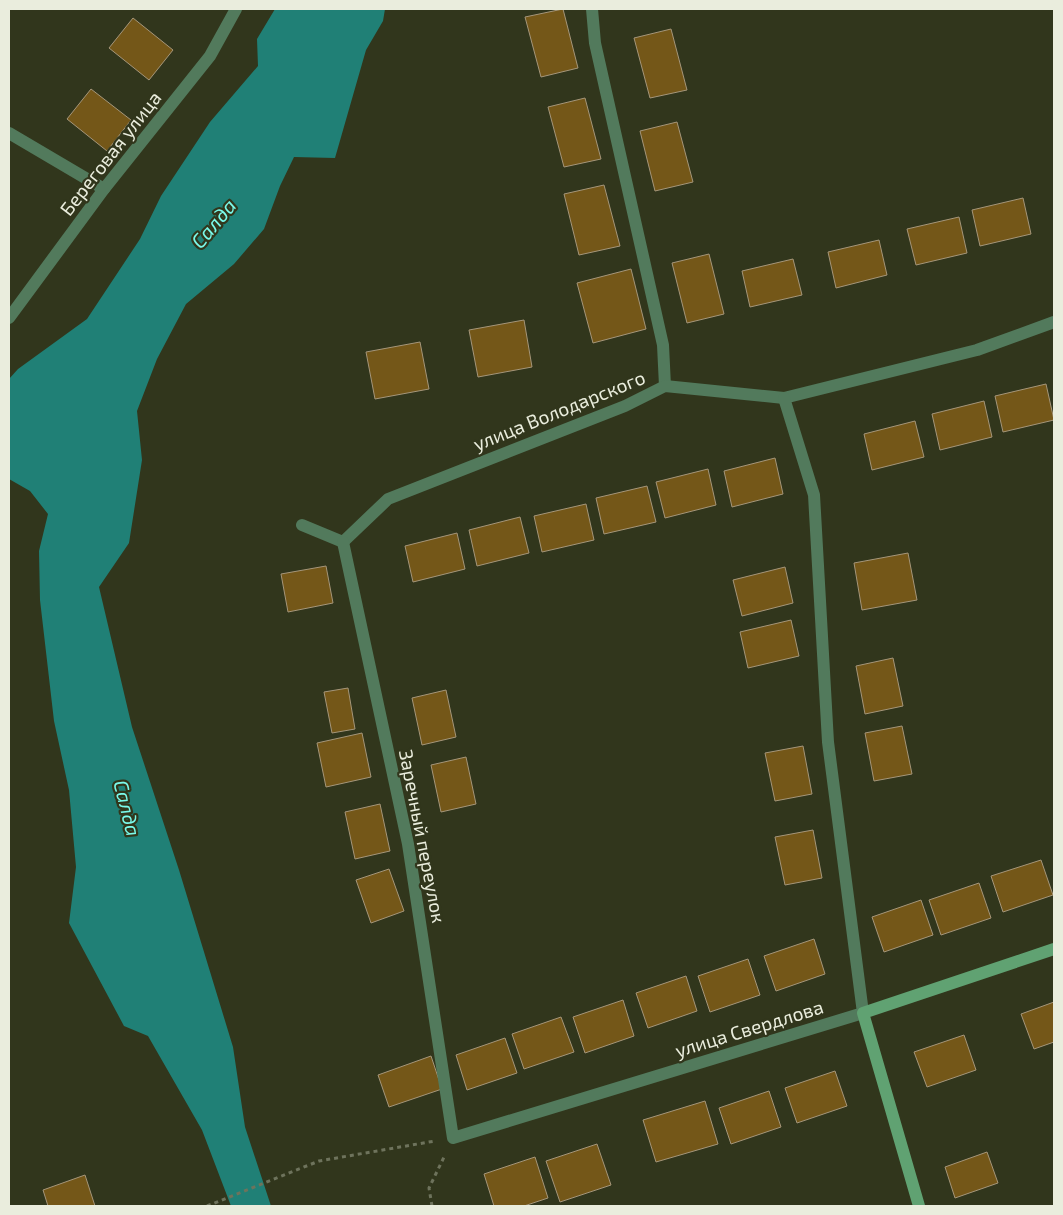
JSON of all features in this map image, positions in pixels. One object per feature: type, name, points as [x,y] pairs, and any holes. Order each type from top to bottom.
[{"type":"street","name":"Береговая улица","points":[[9,318],[104,189],[210,56],[236,9]]},
{"type":"street","points":[[592,9],[595,43],[663,345],[665,386]]},
{"type":"street","points":[[9,133],[104,189]]},
{"type":"street","name":"улица Володарского","points":[[343,542],[388,499],[625,406],[665,386],[784,398],[977,350],[1054,322]]},
{"type":"street","points":[[784,398],[814,495],[828,742],[863,1013],[918,1206]]},
{"type":"street","points":[[302,525],[343,542]]},
{"type":"street","name":"Заречный переулок","points":[[343,542],[408,844],[453,1138]]},
{"type":"street","name":"улица Свердлова","points":[[453,1138],[863,1013],[1054,949]]},
{"type":"path","points":[[207,1206],[319,1161],[453,1138]]},
{"type":"path","points":[[432,1206],[429,1188],[453,1138]]},
{"type":"water","name":"Салда","points":[[275,9],[385,9],[383,21],[366,50],[335,158],[294,157],[280,186],[264,229],[234,264],[186,304],[157,359],[137,411],[142,460],[129,543],[99,587],[132,727],[179,870],[233,1047],[245,1127],[271,1206],[231,1206],[202,1130],[148,1036],[124,1026],[69,923],[76,867],[69,790],[54,721],[40,600],[39,551],[48,514],[30,491],[9,479],[9,379],[18,369],[87,319],[140,239],[161,196],[210,122],[258,66],[257,39]]},
{"type":"building","points":[[563,9],[578,68],[541,77],[525,17]]},
{"type":"building","points":[[133,18],[173,50],[149,80],[109,48]]},
{"type":"building","points":[[671,29],[687,90],[650,98],[634,38]]},
{"type":"building","points":[[91,89],[131,120],[107,151],[67,119]]},
{"type":"building","points":[[585,98],[601,159],[564,167],[548,107]]},
{"type":"building","points":[[677,122],[693,182],[655,191],[640,131]]},
{"type":"building","points":[[604,185],[620,246],[579,255],[564,194]]},
{"type":"building","points":[[1023,198],[1031,234],[980,246],[972,210]]},
{"type":"building","points":[[959,217],[967,253],[916,265],[907,229]]},
{"type":"building","points":[[879,240],[887,275],[836,288],[828,252]]},
{"type":"building","points":[[709,254],[724,314],[687,323],[672,263]]},
{"type":"building","points":[[793,259],[802,295],[750,307],[742,271]]},
{"type":"building","points":[[631,269],[646,329],[593,343],[577,283]]},
{"type":"building","points":[[524,320],[532,367],[478,377],[469,330]]},
{"type":"building","points":[[420,342],[429,389],[375,399],[366,352]]},
{"type":"building","points":[[1046,384],[1054,420],[1003,432],[995,396]]},
{"type":"building","points":[[984,401],[992,437],[940,450],[932,414]]},
{"type":"building","points":[[915,421],[924,457],[872,470],[864,434]]},
{"type":"building","points":[[775,458],[783,494],[732,507],[724,471]]},
{"type":"building","points":[[708,469],[716,505],[665,518],[656,482]]},
{"type":"building","points":[[647,486],[656,522],[604,534],[596,498]]},
{"type":"building","points":[[586,504],[594,540],[542,552],[534,516]]},
{"type":"building","points":[[520,517],[529,553],[477,566],[469,530]]},
{"type":"building","points":[[457,533],[465,569],[413,582],[405,546]]},
{"type":"building","points":[[908,553],[917,600],[862,610],[854,563]]},
{"type":"building","points":[[326,566],[333,603],[288,612],[281,574]]},
{"type":"building","points":[[785,567],[793,603],[742,616],[733,580]]},
{"type":"building","points":[[791,620],[799,656],[748,668],[740,632]]},
{"type":"building","points":[[893,658],[903,706],[865,714],[856,666]]},
{"type":"building","points":[[348,688],[355,729],[332,733],[324,692]]},
{"type":"building","points":[[446,690],[456,737],[422,745],[412,698]]},
{"type":"building","points":[[902,726],[912,774],[874,781],[865,733]]},
{"type":"building","points":[[362,733],[371,777],[326,787],[317,743]]},
{"type":"building","points":[[803,746],[812,794],[775,801],[765,753]]},
{"type":"building","points":[[466,757],[476,804],[441,812],[431,765]]},
{"type":"building","points":[[380,804],[390,851],[355,859],[345,812]]},
{"type":"building","points":[[813,830],[822,878],[785,885],[775,837]]},
{"type":"building","points":[[1041,860],[1053,895],[1003,912],[991,876]]},
{"type":"building","points":[[389,869],[404,911],[371,923],[356,880]]},
{"type":"building","points":[[979,883],[991,918],[941,935],[929,900]]},
{"type":"building","points":[[921,900],[933,935],[884,952],[872,917]]},
{"type":"building","points":[[814,939],[825,974],[776,991],[764,956]]},
{"type":"building","points":[[748,959],[760,995],[710,1012],[698,976]]},
{"type":"building","points":[[686,976],[697,1011],[648,1028],[636,993]]},
{"type":"building","points":[[623,1000],[634,1036],[585,1053],[573,1017]]},
{"type":"building","points":[[1054,1002],[1054,1042],[1034,1049],[1021,1014]]},
{"type":"building","points":[[561,1017],[574,1052],[524,1069],[512,1034]]},
{"type":"building","points":[[964,1035],[976,1070],[927,1087],[914,1052]]},
{"type":"building","points":[[505,1038],[517,1073],[467,1090],[456,1055]]},
{"type":"building","points":[[431,1056],[442,1089],[389,1107],[378,1075]]},
{"type":"building","points":[[835,1071],[847,1106],[797,1123],[785,1088]]},
{"type":"building","points":[[769,1091],[781,1127],[731,1144],[719,1108]]},
{"type":"building","points":[[705,1101],[718,1144],[656,1162],[643,1120]]},
{"type":"building","points":[[597,1144],[611,1185],[560,1202],[546,1161]]},
{"type":"building","points":[[987,1152],[998,1183],[955,1198],[945,1167]]},
{"type":"building","points":[[535,1157],[548,1198],[524,1206],[494,1206],[484,1174]]},
{"type":"building","points":[[85,1175],[95,1206],[48,1206],[43,1190]]}]
